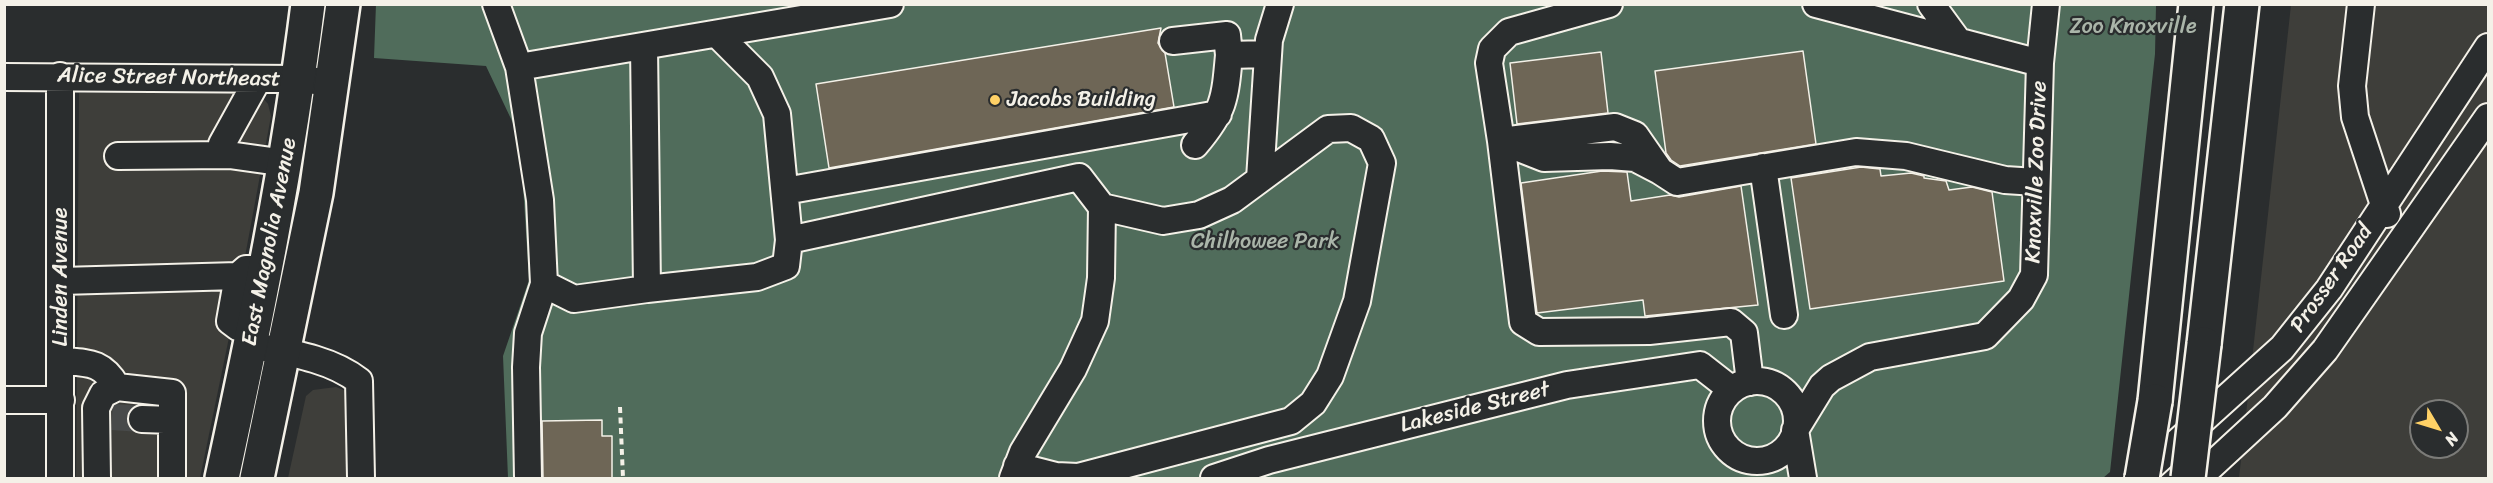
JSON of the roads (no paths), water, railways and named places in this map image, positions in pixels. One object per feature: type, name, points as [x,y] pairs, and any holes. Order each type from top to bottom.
[{"type":"main road","name":"East Magnolia Avenue","points":[[222,478],[252,338],[252,273],[286,163],[308,4]]},
{"type":"main road","name":"East Magnolia Avenue","points":[[257,478],[316,193],[343,4]]},
{"type":"main road","points":[[2140,478],[2155,401],[2196,4]]},
{"type":"main road","points":[[2188,478],[2242,4]]},
{"type":"street","points":[[496,4],[519,67],[540,200],[544,284],[528,333],[526,367],[528,478]]},
{"type":"street","points":[[519,67],[890,4]]},
{"type":"street","points":[[1260,179],[1269,40],[1280,4]]},
{"type":"street","points":[[1609,4],[1509,32],[1492,49],[1489,63],[1523,322],[1539,332],[1648,332],[1731,322],[1744,333],[1741,386]]},
{"type":"street","points":[[1816,4],[2040,63]]},
{"type":"street","points":[[1931,4],[1958,41]]},
{"type":"street","name":"Knoxville Zoo Drive","points":[[1795,430],[1822,386],[1831,378],[1870,357],[1986,336],[2021,299],[2034,274],[2040,63],[2046,4]]},
{"type":"street","points":[[2361,4],[2352,86],[2355,117],[2385,202],[2396,251]]},
{"type":"street","points":[[544,284],[574,299],[757,277],[786,266],[789,240],[777,114],[760,77],[717,34]]},
{"type":"street","points":[[1173,41],[1227,35],[1229,55],[1226,95],[1215,122],[1195,145]]},
{"type":"street","points":[[644,46],[647,289]]},
{"type":"street","name":"Prosser Road","points":[[2140,478],[2282,348],[2329,289],[2488,47]]},
{"type":"street","points":[[1229,55],[1268,54]]},
{"type":"street","name":"Linden Avenue","points":[[60,76],[60,478]]},
{"type":"street","name":"Alice Street Northeast","points":[[4,77],[258,78],[299,79],[333,84]]},
{"type":"street","points":[[229,154],[222,144],[258,78]]},
{"type":"street","points":[[785,191],[1218,114]]},
{"type":"street","name":"Prosser Road","points":[[2198,478],[2275,407],[2331,342],[2488,117]]},
{"type":"street","points":[[1501,141],[1615,127],[1635,135],[1660,171],[1677,182],[1856,152],[1906,156],[2005,180],[2036,182]]},
{"type":"street","points":[[789,240],[1078,177],[1102,207],[1163,221],[1199,215],[1232,200],[1328,129],[1351,128],[1371,139],[1382,163],[1357,301],[1330,376],[1313,403],[1291,421],[1078,477],[1015,472],[1023,452],[1073,369],[1095,321],[1101,278],[1102,207]]},
{"type":"street","points":[[118,156],[229,154],[286,163]]},
{"type":"street","points":[[1763,167],[1784,315]]},
{"type":"street","points":[[61,281],[252,273]]},
{"type":"street","points":[[252,338],[284,352],[339,368],[359,381],[361,478]]},
{"type":"street","points":[[2282,348],[2305,374]]},
{"type":"street","points":[[61,361],[90,363],[105,369],[117,387]]},
{"type":"street","name":"Lakeside Street","points":[[1214,478],[1280,457],[1567,385],[1700,365],[1741,386]]},
{"type":"street","points":[[1795,430],[1788,446],[1778,455],[1766,460],[1752,461],[1739,458],[1728,450],[1720,438],[1717,425],[1718,412],[1724,399],[1741,386],[1769,383],[1780,389],[1795,409],[1795,430],[1803,478]]},
{"type":"street","points":[[97,478],[104,417],[96,408],[104,394],[117,387],[172,393],[172,430],[166,474]]},
{"type":"street","points":[[4,400],[61,400]]},
{"type":"street","points":[[142,419],[172,430]]},
{"type":"tunnel","points":[[112,417],[142,419]]},
{"type":"place","name":"Jacobs Building","points":[[995,100]]},
{"type":"park label","name":"Zoo Knoxville","points":[[2133,27]]},
{"type":"park label","name":"Chilhowee Park","points":[[1265,242]]}]
